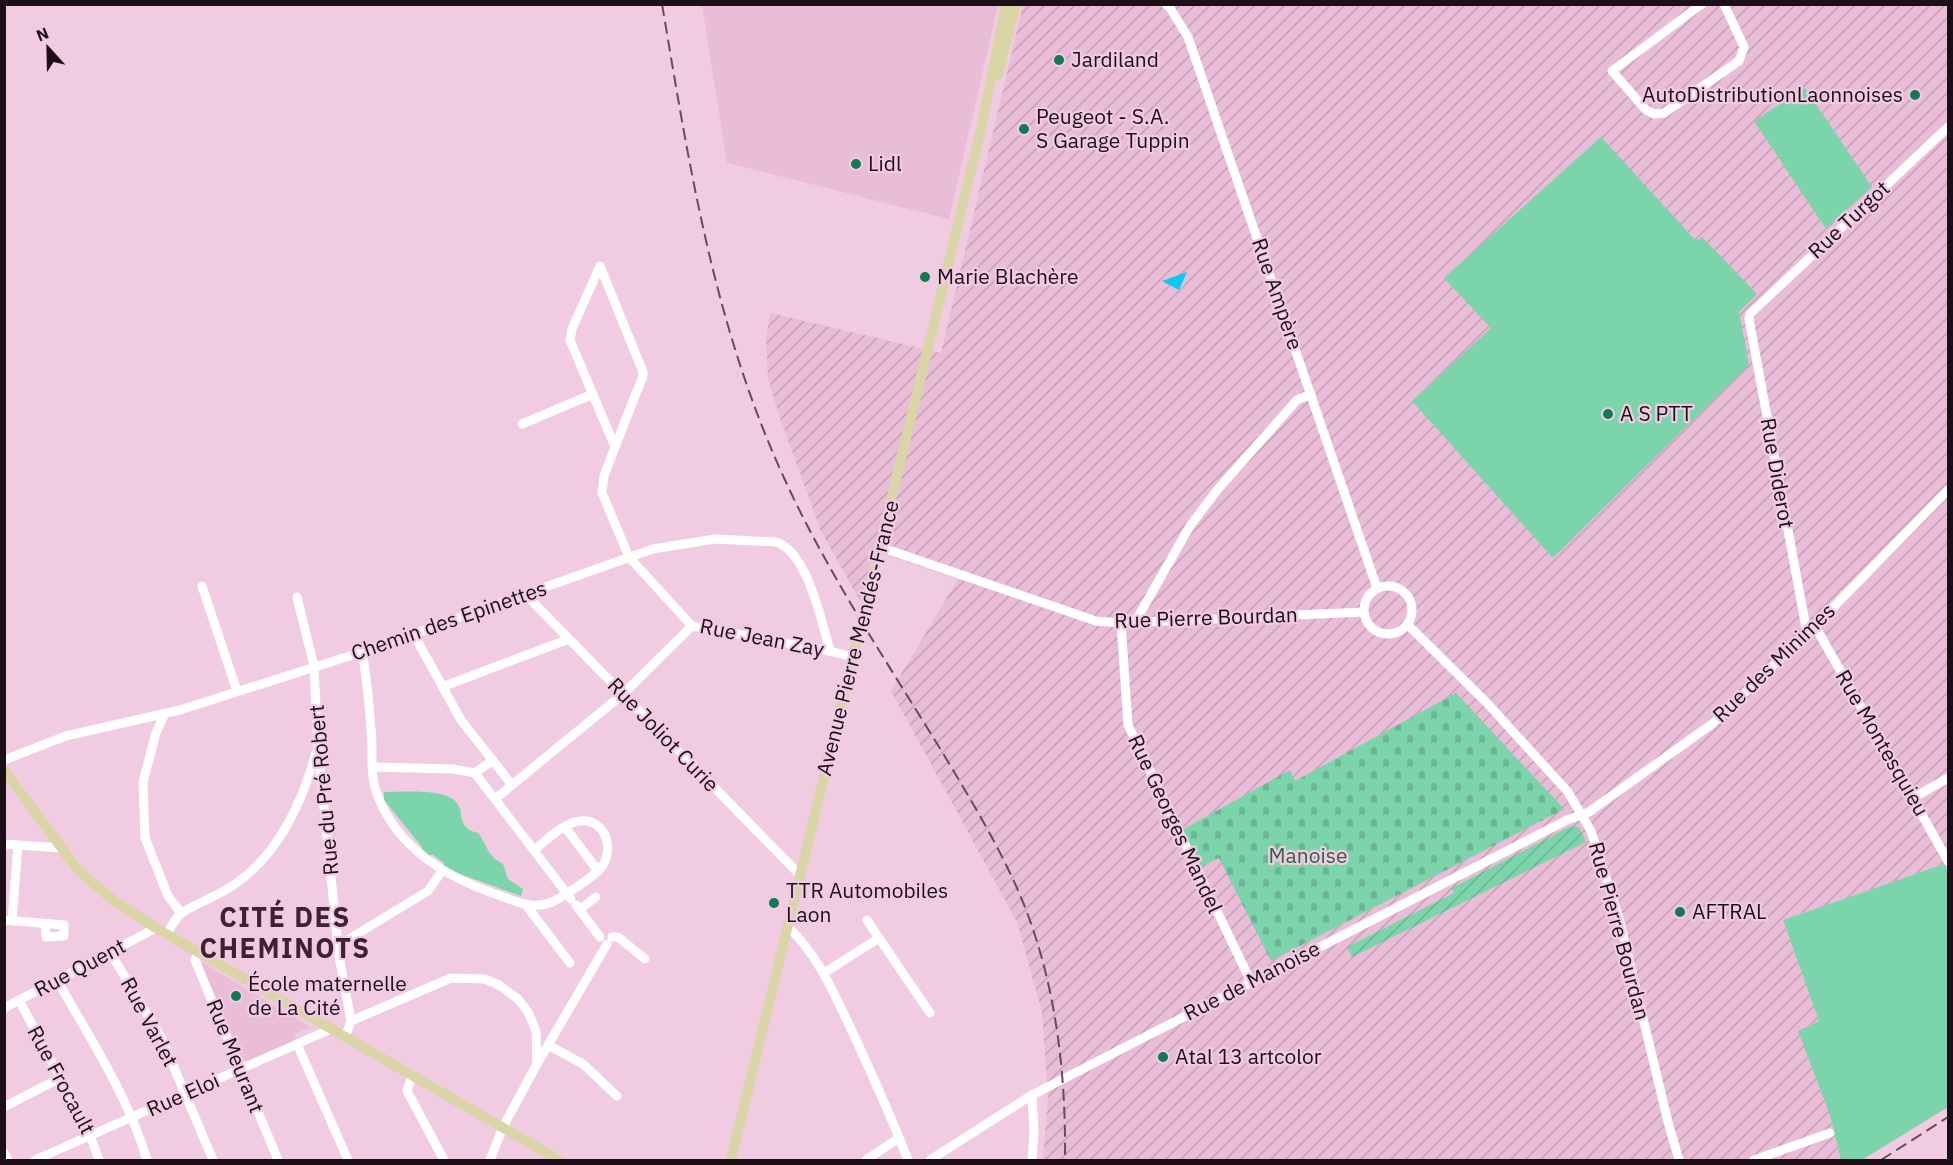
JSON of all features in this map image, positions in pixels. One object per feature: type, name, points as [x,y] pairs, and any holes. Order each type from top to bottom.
[{"type":"main road","name":"Avenue Pierre Mendés-France","points":[[730,1161],[981,129],[1006,4]]},
{"type":"main road","name":"Avenue Pierre Mendés-France","points":[[984,115],[998,75],[1016,4]]},
{"type":"main road","points":[[4,770],[77,869],[114,900],[166,934],[559,1161]]},
{"type":"street","name":"Rue Ampère","points":[[1166,4],[1188,37],[1377,588]]},
{"type":"street","points":[[1702,4],[1612,71],[1646,110],[1653,114],[1664,113],[1739,61],[1744,47],[1724,4]]},
{"type":"street","name":"Rue Turgot","points":[[1750,314],[1948,127]]},
{"type":"street","name":"Rue Jean Zay","points":[[593,394],[572,346],[570,336],[600,266],[643,372],[604,476],[602,493],[629,557],[692,626],[853,657]]},
{"type":"street","name":"Rue Diderot","points":[[1750,314],[1749,319],[1807,633]]},
{"type":"street","points":[[522,424],[593,394],[615,447]]},
{"type":"street","points":[[1135,622],[1190,526],[1218,489],[1297,400],[1311,394]]},
{"type":"street","name":"Rue des Minimes","points":[[1582,815],[1712,724],[1815,626],[1948,490]]},
{"type":"street","name":"Chemin des Epinettes","points":[[4,760],[66,736],[165,713],[362,652],[629,557],[670,545],[715,539],[783,544],[790,549],[810,584],[830,651]]},
{"type":"street","name":"Rue Pierre Bourdan","points":[[880,547],[1096,621],[1121,623],[1364,612]]},
{"type":"street","points":[[202,586],[237,691]]},
{"type":"street","points":[[1394,586],[1408,597],[1412,612],[1407,624],[1395,633],[1381,633],[1370,625],[1364,612],[1368,597],[1377,588],[1394,586]]},
{"type":"street","name":"Rue Joliot Curie","points":[[525,594],[800,875]]},
{"type":"street","name":"Rue du Pré Robert","points":[[297,597],[314,666],[318,748],[339,945],[351,1021]]},
{"type":"street","name":"Rue Georges Mandel","points":[[1121,623],[1128,725],[1251,982]]},
{"type":"street","name":"Rue Pierre Bourdan","points":[[1407,624],[1531,751],[1568,792],[1582,815],[1596,843],[1619,918],[1668,1122],[1682,1160]]},
{"type":"street","points":[[495,800],[623,694],[692,626]]},
{"type":"street","name":"Rue Montesquieu","points":[[1815,626],[1948,861]]},
{"type":"street","points":[[414,635],[461,720],[512,785]]},
{"type":"street","points":[[442,687],[569,639]]},
{"type":"street","points":[[362,652],[368,688],[375,788],[395,826],[420,856],[442,871],[481,889],[526,905],[596,897]]},
{"type":"street","points":[[165,713],[156,733],[143,782],[145,838],[168,896],[182,913]]},
{"type":"street","points":[[166,934],[182,913],[234,885],[258,865],[279,839],[306,787],[318,748]]},
{"type":"street","points":[[373,767],[475,773],[493,760]]},
{"type":"street","points":[[475,773],[573,901],[607,939]]},
{"type":"street","points":[[1913,798],[1948,777]]},
{"type":"street","name":"Rue de Manoise","points":[[930,1161],[1032,1095],[1567,820],[1582,815]]},
{"type":"street","points":[[534,850],[565,827],[577,822],[587,821],[603,830],[607,840],[608,854],[598,871],[573,901]]},
{"type":"street","points":[[565,827],[598,871]]},
{"type":"street","points":[[4,844],[60,848]]},
{"type":"street","points":[[18,845],[8,920],[45,924]]},
{"type":"street","points":[[339,945],[428,891],[442,871]]},
{"type":"street","points":[[526,905],[570,963]]},
{"type":"street","points":[[867,920],[930,1013]]},
{"type":"street","name":"Rue Quent","points":[[4,1008],[156,927]]},
{"type":"street","points":[[788,927],[798,936],[824,974],[878,1087],[908,1161]]},
{"type":"street","points":[[607,939],[618,937],[645,959]]},
{"type":"street","points":[[824,974],[879,938]]},
{"type":"street","points":[[490,1161],[502,1128],[607,939]]},
{"type":"street","name":"Rue Varlet","points":[[110,952],[162,1039],[213,1161]]},
{"type":"street","name":"Rue Meurant","points":[[199,952],[195,960],[278,1161]]},
{"type":"street","points":[[345,1037],[351,1021],[451,978],[484,979],[499,985],[518,999],[528,1012],[536,1031],[537,1065]]},
{"type":"street","points":[[57,980],[107,1068],[131,1118],[147,1161]]},
{"type":"street","name":"Rue Frocault","points":[[19,1000],[91,1136],[99,1161]]},
{"type":"street","name":"Rue Eloi","points":[[35,1161],[331,1029]]},
{"type":"street","points":[[536,1031],[584,1064],[617,1096]]},
{"type":"street","points":[[297,1044],[348,1161]]},
{"type":"street","points":[[412,1075],[407,1091],[444,1161]]},
{"type":"street","points":[[4,1107],[60,1078]]},
{"type":"street","points":[[1032,1095],[1034,1127],[1032,1161]]},
{"type":"street","points":[[1754,1161],[1830,1133]]},
{"type":"street","points":[[866,1161],[899,1138]]},
{"type":"street","points":[[4,1154],[8,1161]]},
{"type":"shaded area","points":[[702,5],[998,5],[949,219],[727,163]]},
{"type":"shaded area","points":[[1023,5],[1948,5],[1948,871],[1944,864],[1783,920],[1819,1021],[1798,1031],[1830,1115],[1841,1160],[1043,1160],[1048,1096],[1042,1012],[1017,922],[891,691],[958,579],[874,551],[860,601],[821,531],[778,412],[768,378],[766,340],[770,313],[941,353]]},
{"type":"shaded area","name":"École maternelle de La Cité","points":[[203,963],[309,1028],[294,1034],[298,1041],[249,1062],[241,1059],[201,965]]},
{"type":"green space","points":[[1805,88],[1872,187],[1826,229],[1754,121]]},
{"type":"green space","points":[[1601,137],[1696,241],[1702,237],[1757,294],[1739,312],[1749,365],[1553,558],[1412,401],[1491,328],[1444,278]]},
{"type":"green space","name":"Manoise","points":[[1456,693],[1564,809],[1271,961],[1219,858],[1200,867],[1182,830],[1290,770],[1295,781]]},
{"type":"green space","points":[[384,792],[423,792],[451,798],[459,806],[465,825],[479,834],[491,855],[503,864],[508,879],[523,889],[521,896],[443,868],[444,863],[432,854],[429,856],[422,851],[422,847],[384,800]]},
{"type":"green space","points":[[1571,826],[1579,827],[1586,842],[1352,957],[1347,947],[1454,893],[1452,888]]},
{"type":"green space","points":[[1944,864],[1948,871],[1948,1107],[1862,1160],[1841,1160],[1830,1115],[1798,1031],[1819,1021],[1783,920]]},
{"type":"water","points":[[1187,272],[1179,290],[1162,281]]},
{"type":"railway","points":[[662,4],[683,127],[707,246],[722,305],[760,422],[802,516],[821,551],[860,620],[979,814],[1020,894],[1028,915],[1046,975],[1058,1036],[1064,1098],[1065,1160]]},
{"type":"railway","points":[[1881,1160],[1948,1117]]},
{"type":"place","name":"Jardiland","points":[[1059,60]]},
{"type":"place","name":"AutoDistributionLaonnoises","points":[[1915,95]]},
{"type":"place","name":"Peugeot - S.A. S Garage Tuppin","points":[[1024,129]]},
{"type":"place","name":"Lidl","points":[[856,164]]},
{"type":"place","name":"Marie Blachère","points":[[925,277]]},
{"type":"place","name":"A S PTT","points":[[1608,414]]},
{"type":"place","name":"TTR Automobiles Laon","points":[[774,903]]},
{"type":"place","name":"AFTRAL","points":[[1680,912]]},
{"type":"place","name":"École maternelle de La Cité","points":[[236,996]]},
{"type":"place","name":"Atal 13 artcolor","points":[[1163,1057]]},
{"type":"district","name":"CITÉ DES CHEMINOTS","points":[[285,934]]}]
